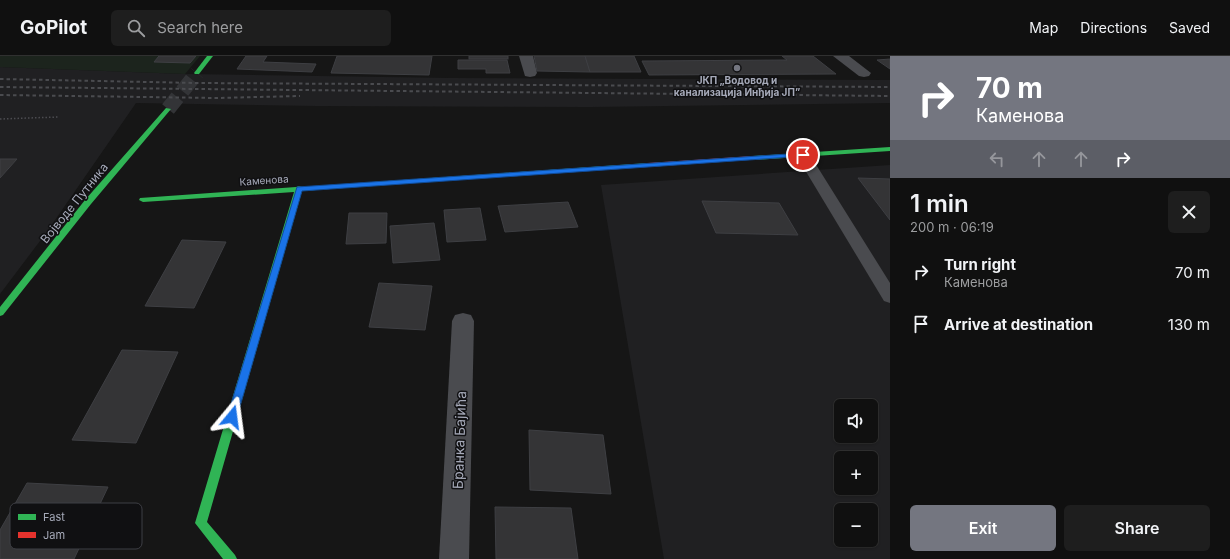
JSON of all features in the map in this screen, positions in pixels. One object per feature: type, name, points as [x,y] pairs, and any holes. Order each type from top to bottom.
[{"type":"street","points":[[197,73],[210,56]]},
{"type":"street","points":[[526,56],[530,73]]},
{"type":"street","points":[[840,56],[864,73]]},
{"type":"street","name":"Војводе Путника","points":[[0,313],[88,202],[168,109]]},
{"type":"street","name":"Каменова","points":[[143,200],[299,188],[890,149]]},
{"type":"street","points":[[231,559],[201,523],[299,188]]},
{"type":"street","name":"Бранка Бајића","points":[[454,559],[463,321]]},
{"type":"lane","points":[[803,155],[890,297]]},
{"type":"path","points":[[0,119],[58,117]]},
{"type":"shaded area","points":[[0,56],[200,56],[185,74],[0,67]]},
{"type":"shaded area","points":[[0,67],[185,74],[449,78],[890,80],[890,103],[590,107],[317,106],[136,103],[46,233],[0,294]]},
{"type":"shaded area","points":[[890,165],[890,559],[664,559],[601,185]]},
{"type":"building","points":[[159,56],[196,56],[190,63],[154,62]]},
{"type":"building","points":[[246,56],[267,56],[263,62],[316,64],[312,72],[237,69]]},
{"type":"building","points":[[337,56],[432,56],[429,75],[331,73]]},
{"type":"building","points":[[469,56],[508,56],[508,59],[469,59]]},
{"type":"building","points":[[534,56],[585,56],[590,72],[537,71]]},
{"type":"building","points":[[585,56],[634,56],[641,72],[590,72]]},
{"type":"building","name":"ЈКП „Водовод и канализација Инђија ЈП”","points":[[782,56],[813,56],[836,74],[649,75],[642,61],[787,60]]},
{"type":"building","points":[[890,59],[890,69],[877,60]]},
{"type":"building","points":[[458,60],[507,60],[510,73],[486,73],[486,69],[458,69]]},
{"type":"building","points":[[0,159],[17,159],[0,178]]},
{"type":"building","points":[[858,178],[890,179],[890,220]]},
{"type":"building","points":[[702,201],[779,203],[798,235],[716,233]]},
{"type":"building","points":[[568,202],[578,227],[505,232],[498,206]]},
{"type":"building","points":[[480,208],[486,240],[447,242],[444,210]]},
{"type":"building","points":[[349,213],[387,213],[386,243],[346,244]]},
{"type":"building","points":[[434,223],[440,260],[393,263],[390,226]]},
{"type":"building","points":[[182,240],[226,242],[194,308],[145,306]]},
{"type":"building","points":[[379,283],[432,286],[425,330],[369,327]]},
{"type":"building","points":[[122,350],[178,352],[136,443],[72,440]]},
{"type":"building","points":[[529,430],[603,435],[611,494],[530,490]]},
{"type":"building","points":[[27,483],[108,487],[100,503],[16,503]]},
{"type":"building","points":[[495,507],[571,508],[578,559],[496,559]]},
{"type":"building","points":[[10,513],[10,549],[79,549],[74,559],[0,559],[0,530]]},
{"type":"tunnel","points":[[168,109],[197,73]]},
{"type":"railway","points":[[0,79],[197,83],[890,87]]},
{"type":"railway","points":[[0,87],[890,96]]},
{"type":"railway","points":[[0,95],[216,98],[300,96]]},
{"type":"traffic: fast","points":[[197,73],[210,56]]},
{"type":"traffic: fast","points":[[0,313],[88,202],[168,109]]},
{"type":"traffic: fast","points":[[753,158],[890,149]]},
{"type":"traffic: fast","points":[[143,200],[648,165]]},
{"type":"traffic: fast","points":[[231,559],[201,523],[299,188]]},
{"type":"traffic: jam","points":[[648,165],[753,158]]},
{"type":"place","name":"ЈКП „Водовод и канализација Инђија ЈП”","points":[[737,68]]},
{"type":"route","points":[[232,417],[299,188],[803,155]]}]
